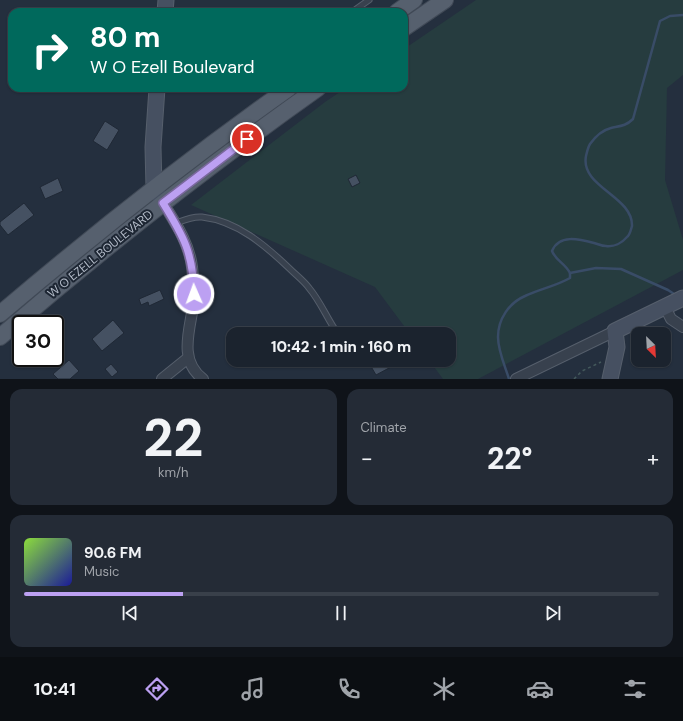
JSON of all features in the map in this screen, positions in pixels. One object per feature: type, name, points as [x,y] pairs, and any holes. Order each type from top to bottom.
[{"type":"main road","points":[[403,8],[414,0]]},
{"type":"main road","points":[[408,25],[445,0]]},
{"type":"main road","name":"W O EZELL BOULEVARD","points":[[0,314],[154,188],[284,92]]},
{"type":"main road","points":[[290,92],[296,103]]},
{"type":"main road","name":"W O EZELL BOULEVARD","points":[[0,337],[57,288],[163,203],[224,156],[312,92]]},
{"type":"street","points":[[157,92],[153,147],[154,188],[176,223],[190,254],[194,280],[193,308],[188,331],[188,358],[193,369],[203,379]]},
{"type":"street","points":[[519,377],[683,298]]},
{"type":"street","points":[[666,306],[671,319],[683,327]]},
{"type":"street","points":[[610,379],[617,347],[614,331]]},
{"type":"street","points":[[162,379],[188,358]]},
{"type":"lane","points":[[358,8],[369,0]]},
{"type":"lane","points":[[176,223],[190,218],[201,217],[222,222],[243,231],[270,250],[308,286],[320,303],[333,327]]},
{"type":"path","points":[[574,379],[582,371],[605,360],[617,347]]},
{"type":"green space","points":[[476,0],[683,0],[683,75],[667,88],[665,180],[683,240],[683,270],[478,379],[443,379],[434,367],[456,367],[456,327],[405,327],[375,287],[191,205],[340,92],[408,92],[408,46]]},
{"type":"building","points":[[105,121],[119,130],[107,150],[93,141]]},
{"type":"building","points":[[356,175],[360,183],[352,187],[348,179]]},
{"type":"building","points":[[58,178],[63,191],[45,199],[40,187]]},
{"type":"building","points":[[24,203],[34,215],[8,235],[0,225],[0,222]]},
{"type":"building","points":[[160,290],[164,299],[149,306],[148,302],[141,305],[139,299]]},
{"type":"building","points":[[113,320],[124,333],[102,351],[92,339]]},
{"type":"building","points":[[69,360],[79,371],[70,379],[58,379],[53,374],[61,367],[64,367],[64,364]]},
{"type":"building","points":[[111,364],[118,372],[112,377],[105,369]]},
{"type":"building","points":[[371,367],[391,367],[376,375]]},
{"type":"waterway","points":[[570,273],[552,251],[559,242],[576,239],[603,246],[612,246],[623,241],[630,233],[632,226],[630,216],[624,207],[591,176],[586,167],[586,156],[590,144],[599,134],[605,130],[625,124],[633,119],[660,21],[670,16],[683,15]]},
{"type":"waterway","points":[[570,273],[596,268],[621,269],[668,290],[677,296]]},
{"type":"waterway","points":[[509,379],[500,353],[498,342],[502,318],[509,307],[519,299],[570,278],[570,273]]},
{"type":"route","points":[[194,294],[194,280],[190,254],[180,230],[163,203],[247,139]]}]
